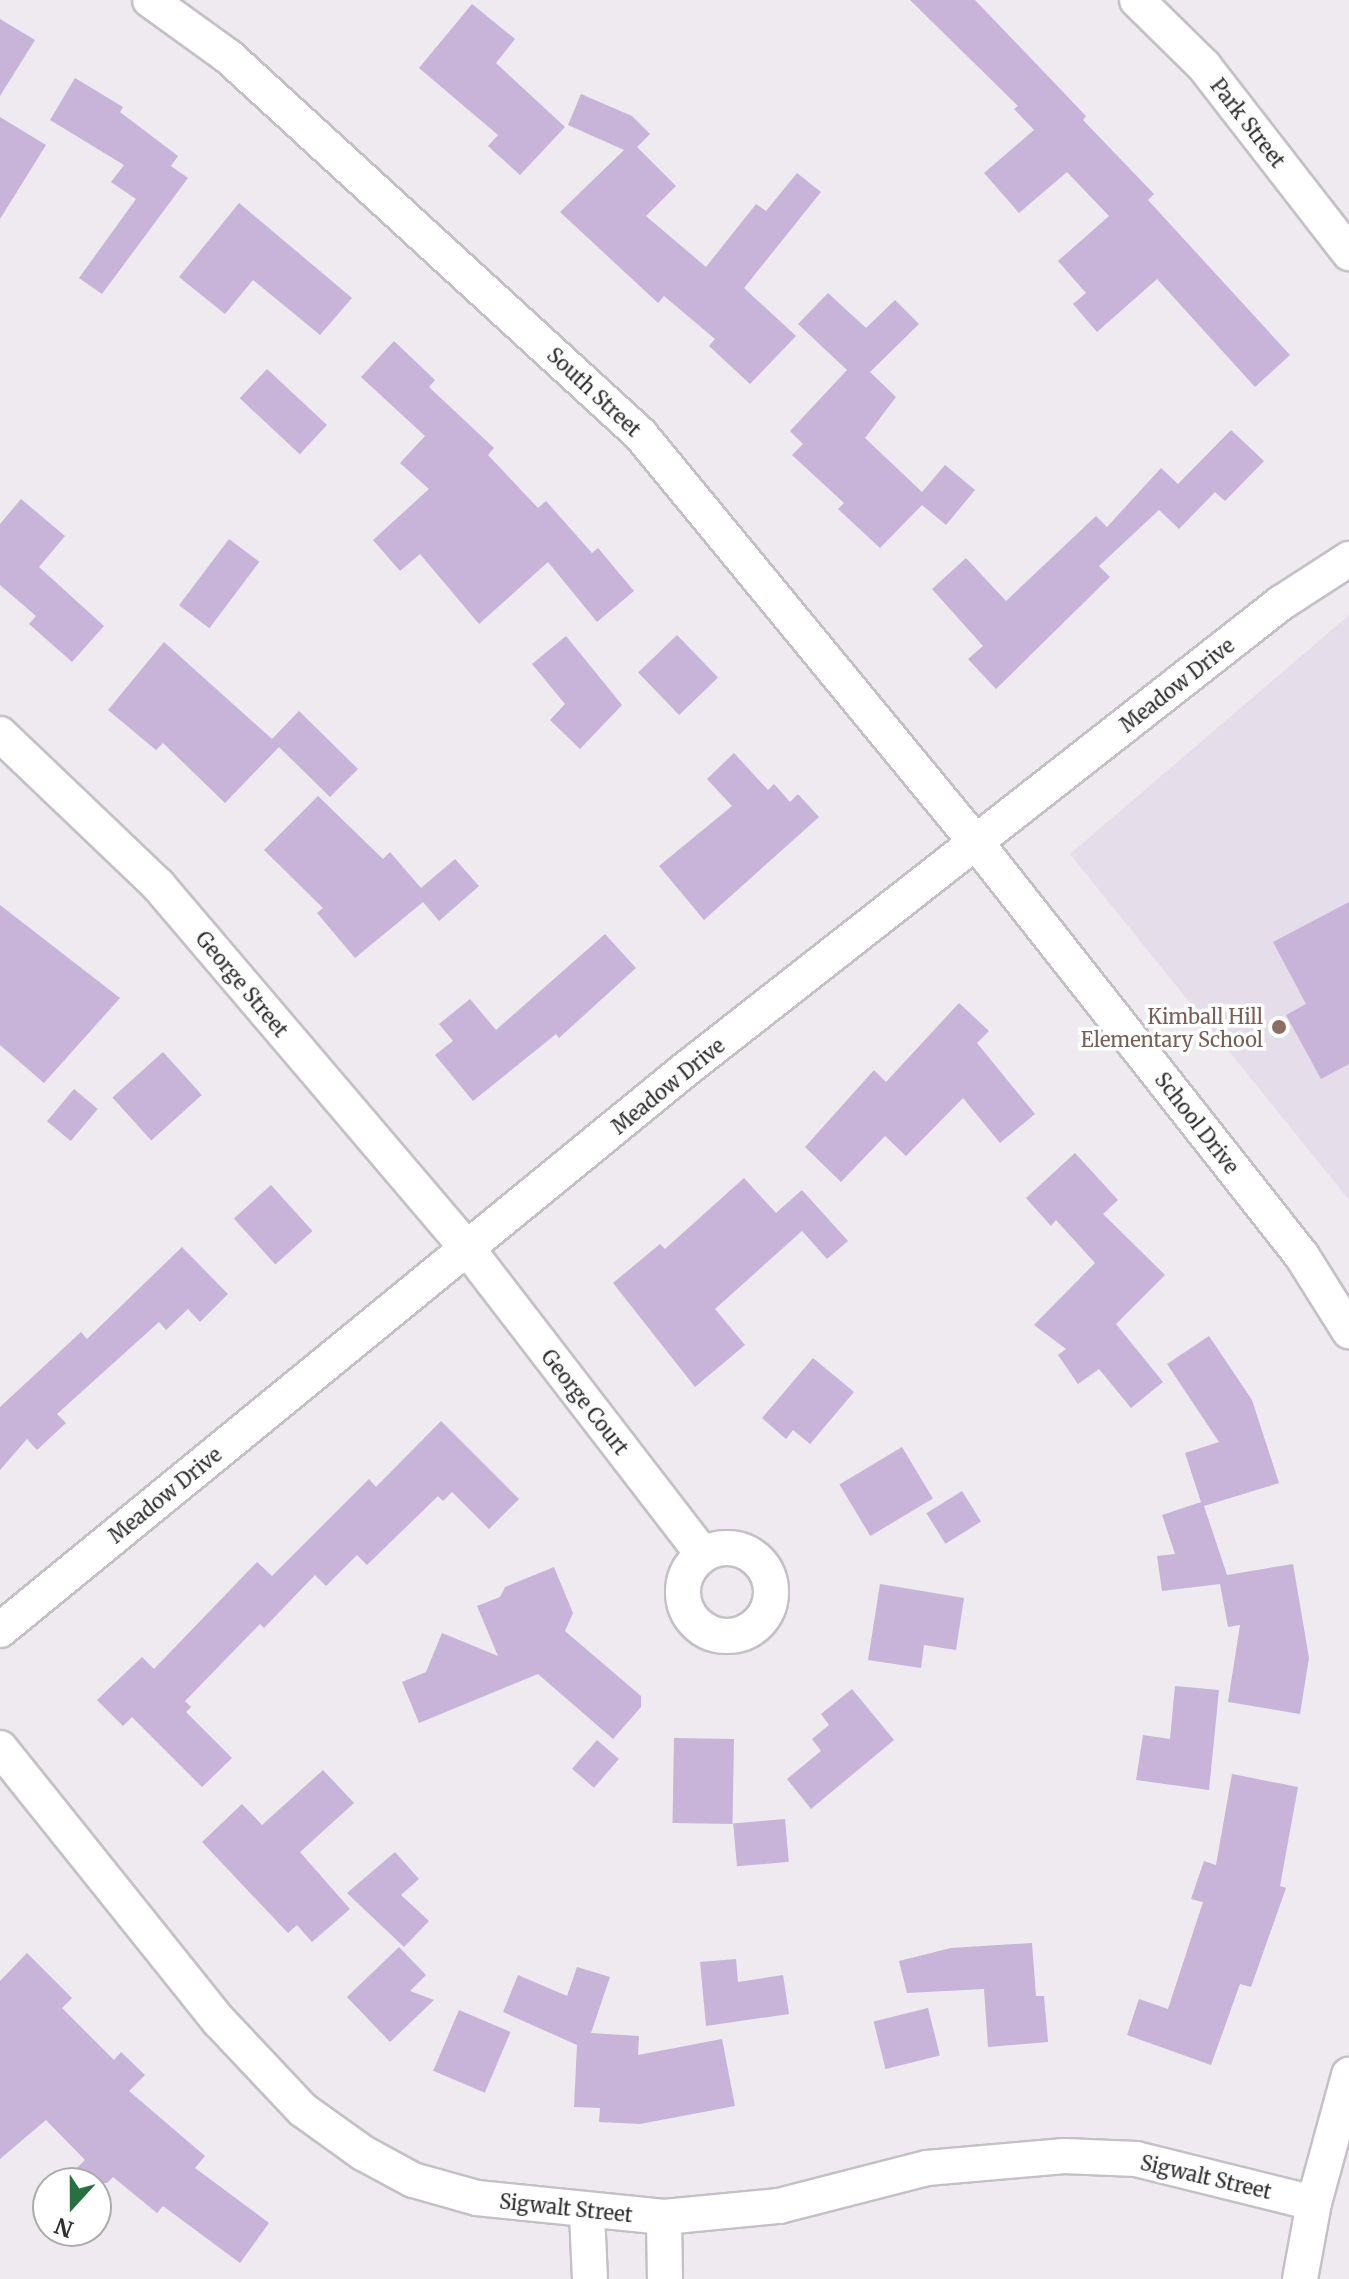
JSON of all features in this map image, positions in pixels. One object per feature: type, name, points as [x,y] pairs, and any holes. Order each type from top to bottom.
[{"type":"street","name":"South Street","points":[[150,0],[229,57],[640,434],[978,845]]},
{"type":"street","name":"Park Street","points":[[1137,0],[1204,66],[1349,253]]},
{"type":"street","name":"Meadow Drive","points":[[0,1630],[686,1069],[978,845],[1281,603],[1349,559]]},
{"type":"street","name":"George Street","points":[[0,734],[158,885],[467,1248]]},
{"type":"street","name":"School Drive","points":[[978,845],[1302,1256],[1349,1331]]},
{"type":"street","name":"George Court","points":[[467,1248],[703,1555]]},
{"type":"street","name":"Sigwalt Street","points":[[0,1748],[219,2021],[303,2110],[363,2153],[413,2180],[477,2198],[587,2213],[664,2217],[779,2206],[927,2168],[1064,2156],[1136,2159],[1314,2203]]},
{"type":"street","points":[[1300,2279],[1314,2203],[1349,2075]]},
{"type":"street","points":[[587,2213],[590,2279]]},
{"type":"street","points":[[664,2217],[665,2279]]},
{"type":"shaded area","name":"Kimball Hill Elementary School","points":[[1349,615],[1349,1200],[1070,854]]},
{"type":"building","points":[[910,0],[975,0],[1086,116],[1083,120],[1154,194],[1148,200],[1290,355],[1255,387],[1157,279],[1097,332],[1073,304],[1086,293],[1058,261],[1109,216],[1067,172],[1019,213],[984,173],[1034,130],[1014,109],[1018,106]]},
{"type":"building","points":[[472,4],[515,39],[496,63],[565,127],[520,175],[488,146],[498,135],[419,68]]},
{"type":"building","points":[[0,19],[35,40],[0,96]]},
{"type":"building","points":[[75,78],[123,107],[120,112],[178,156],[171,166],[188,178],[102,294],[79,278],[136,199],[111,182],[124,165],[50,120]]},
{"type":"building","points":[[581,94],[632,116],[650,134],[637,147],[676,186],[646,216],[706,267],[756,204],[766,211],[797,173],[821,192],[744,288],[796,336],[750,384],[709,346],[715,339],[664,296],[658,303],[560,212],[624,150],[568,125]]},
{"type":"building","points":[[0,117],[46,145],[0,219]]},
{"type":"building","points":[[239,203],[352,298],[320,335],[253,280],[225,314],[179,277]]},
{"type":"building","points":[[828,293],[866,328],[895,300],[919,324],[870,372],[896,397],[865,438],[922,492],[945,465],[975,490],[946,525],[922,505],[880,548],[838,509],[844,503],[792,455],[803,444],[790,431],[847,370],[798,324]]},
{"type":"building","points":[[394,341],[435,380],[429,387],[494,448],[488,455],[538,508],[546,501],[592,553],[598,548],[634,591],[597,622],[548,562],[479,624],[420,554],[400,571],[373,540],[429,489],[400,463],[425,436],[361,377]]},
{"type":"building","points":[[267,369],[327,425],[300,454],[240,398]]},
{"type":"building","points":[[1231,430],[1264,461],[1225,501],[1215,492],[1179,529],[1159,510],[1099,566],[1110,577],[996,689],[968,659],[983,646],[932,589],[966,558],[1006,601],[1096,516],[1107,527],[1161,468],[1178,484]]},
{"type":"building","points":[[21,499],[65,536],[39,567],[104,626],[72,662],[29,624],[36,616],[0,585],[0,524]]},
{"type":"building","points":[[229,539],[259,562],[209,628],[179,605]]},
{"type":"building","points":[[677,635],[718,677],[679,715],[638,673]]},
{"type":"building","points":[[566,636],[622,705],[580,749],[550,720],[565,704],[532,664]]},
{"type":"building","points":[[164,642],[272,739],[299,711],[358,769],[330,797],[279,747],[225,803],[163,743],[156,750],[108,710]]},
{"type":"building","points":[[734,753],[768,790],[774,784],[790,802],[798,794],[819,817],[704,920],[659,866],[732,806],[707,779]]},
{"type":"building","points":[[318,796],[383,859],[390,852],[421,888],[455,859],[479,886],[439,921],[423,902],[355,958],[317,913],[323,908],[264,850]]},
{"type":"building","points":[[1349,902],[1349,1064],[1321,1079],[1286,1015],[1306,1004],[1273,942]]},
{"type":"building","points":[[0,905],[120,998],[44,1083],[0,1045]]},
{"type":"building","points":[[605,934],[636,968],[559,1038],[556,1034],[473,1101],[435,1055],[453,1041],[439,1024],[470,999],[496,1030]]},
{"type":"building","points":[[959,1003],[989,1031],[977,1043],[1035,1114],[1000,1143],[963,1098],[906,1156],[885,1136],[841,1182],[805,1147],[874,1070],[886,1082]]},
{"type":"building","points":[[163,1052],[202,1095],[151,1141],[112,1098]]},
{"type":"building","points":[[74,1089],[98,1109],[71,1141],[47,1121]]},
{"type":"building","points":[[1075,1153],[1118,1200],[1103,1214],[1165,1275],[1116,1324],[1163,1382],[1131,1408],[1099,1369],[1078,1384],[1058,1355],[1066,1349],[1034,1325],[1095,1263],[1056,1220],[1051,1226],[1026,1198]]},
{"type":"building","points":[[744,1178],[776,1213],[802,1190],[848,1241],[827,1259],[802,1231],[715,1309],[745,1345],[695,1387],[613,1283],[660,1244],[665,1249]]},
{"type":"building","points":[[271,1185],[312,1231],[275,1265],[234,1218]]},
{"type":"building","points":[[182,1247],[228,1294],[200,1322],[188,1309],[166,1330],[159,1322],[57,1414],[66,1423],[37,1450],[27,1439],[0,1470],[0,1407],[81,1332],[87,1339]]},
{"type":"building","points":[[1209,1336],[1252,1400],[1279,1483],[1204,1506],[1227,1575],[1293,1564],[1309,1658],[1300,1714],[1228,1702],[1240,1625],[1228,1627],[1220,1584],[1162,1591],[1157,1556],[1175,1554],[1162,1515],[1201,1502],[1185,1453],[1219,1442],[1167,1364]]},
{"type":"building","points":[[813,1358],[854,1392],[810,1444],[793,1430],[786,1439],[762,1418]]},
{"type":"building","points":[[441,1421],[519,1499],[489,1529],[452,1492],[443,1501],[438,1496],[367,1565],[357,1555],[326,1586],[315,1575],[264,1628],[260,1624],[185,1701],[191,1707],[186,1712],[232,1758],[202,1787],[132,1717],[123,1726],[97,1700],[142,1657],[154,1669],[257,1562],[272,1576],[369,1479],[376,1487]]},
{"type":"building","points":[[902,1447],[933,1498],[870,1536],[839,1485]]},
{"type":"building","points":[[962,1491],[981,1522],[945,1544],[926,1513]]},
{"type":"building","points":[[554,1567],[573,1613],[565,1631],[641,1696],[641,1707],[613,1739],[538,1674],[419,1723],[402,1682],[426,1672],[442,1633],[498,1656],[477,1606],[500,1597],[505,1587]]},
{"type":"building","points":[[880,1584],[964,1598],[956,1650],[924,1645],[921,1668],[868,1660]]},
{"type":"building","points":[[1175,1686],[1219,1690],[1209,1790],[1136,1780],[1143,1735],[1170,1739]]},
{"type":"building","points":[[852,1689],[894,1740],[811,1809],[787,1779],[821,1751],[812,1739],[829,1725],[821,1714]]},
{"type":"building","points":[[674,1738],[734,1739],[733,1824],[673,1823]]},
{"type":"building","points":[[597,1740],[619,1759],[594,1788],[572,1769]]},
{"type":"building","points":[[323,1770],[354,1803],[300,1852],[350,1909],[312,1942],[297,1925],[288,1933],[202,1842],[242,1804],[262,1825]]},
{"type":"building","points":[[1232,1774],[1298,1787],[1280,1886],[1286,1888],[1251,1987],[1240,1984],[1211,2065],[1127,2035],[1139,1999],[1168,2009],[1203,1902],[1191,1899],[1204,1861],[1216,1865]]},
{"type":"building","points":[[785,1819],[789,1862],[737,1866],[733,1824]]},
{"type":"building","points":[[395,1852],[419,1879],[401,1895],[429,1921],[404,1947],[347,1893]]},
{"type":"building","points":[[1032,1943],[1036,1996],[1044,1996],[1048,2042],[988,2047],[984,1989],[907,1993],[899,1961],[951,1948]]},
{"type":"building","points":[[399,1947],[426,1975],[410,1991],[434,2000],[390,2042],[347,1997]]},
{"type":"building","points":[[27,1953],[72,1998],[62,2008],[114,2060],[121,2052],[145,2075],[129,2091],[205,2156],[195,2168],[269,2223],[240,2263],[163,2206],[157,2213],[112,2178],[112,2167],[78,2167],[85,2160],[46,2120],[0,2159],[0,1981]]},
{"type":"building","points":[[736,1959],[738,1982],[783,1975],[789,2014],[706,2026],[700,1962]]},
{"type":"building","points":[[577,1967],[610,1977],[591,2033],[639,2036],[638,2055],[722,2039],[735,2106],[640,2124],[599,2122],[600,2108],[574,2107],[577,2045],[503,2012],[518,1975],[567,1996]]},
{"type":"building","points":[[928,2008],[940,2056],[886,2069],[874,2022]]},
{"type":"building","points":[[459,2010],[511,2032],[485,2093],[433,2071]]},
{"type":"place","name":"Kimball Hill Elementary School","points":[[1279,1027]]}]
